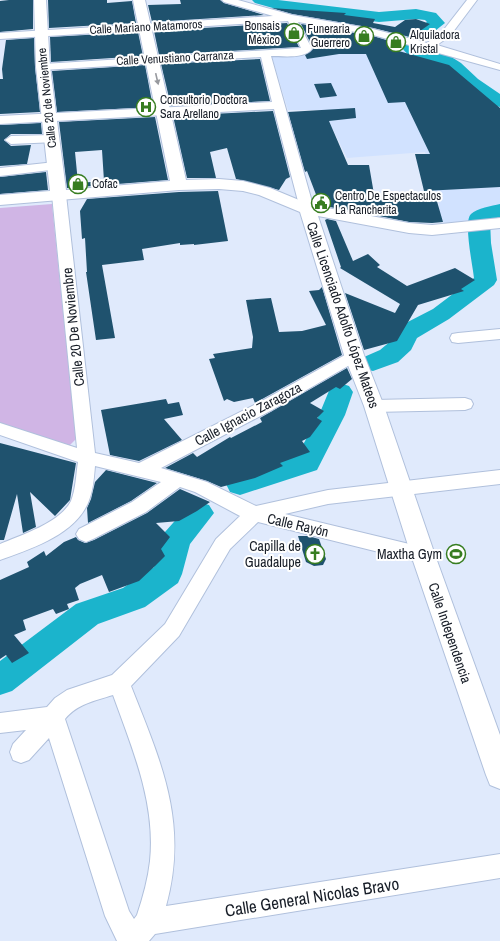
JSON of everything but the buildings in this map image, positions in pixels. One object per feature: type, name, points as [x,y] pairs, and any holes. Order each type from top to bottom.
[{"type":"street","name":"Calle 20 de Noviembre","points":[[40,0],[43,67],[59,195]]},
{"type":"street","points":[[139,0],[165,112],[179,185]]},
{"type":"street","points":[[227,0],[291,18],[352,27],[444,50],[500,68]]},
{"type":"street","points":[[424,46],[446,34],[472,0]]},
{"type":"street","name":"Calle Mariano Matamoros","points":[[0,36],[291,18]]},
{"type":"street","name":"Calle Venustiano Carranza","points":[[43,67],[152,59],[304,52],[306,49],[291,18]]},
{"type":"street","points":[[444,50],[446,34]]},
{"type":"street","points":[[265,53],[307,209],[409,228],[432,230],[500,224]]},
{"type":"street","points":[[0,120],[50,119],[278,105]]},
{"type":"street","points":[[12,140],[52,139]]},
{"type":"street","points":[[27,169],[32,140]]},
{"type":"street","points":[[0,172],[55,166]]},
{"type":"street","name":"Calle Licenciado Adolfo López Mateos","points":[[0,200],[179,185],[242,186],[264,191],[307,209],[354,355],[374,406],[401,490]]},
{"type":"street","name":"Calle 20 De Noviembre","points":[[59,195],[87,458]]},
{"type":"street","points":[[458,338],[500,334]]},
{"type":"street","name":"Calle Ignacio Zaragoza","points":[[140,471],[266,406],[354,355]]},
{"type":"street","points":[[374,406],[465,404]]},
{"type":"street","name":"Calle Rayón","points":[[0,429],[87,458],[178,479],[201,487],[254,514],[423,555]]},
{"type":"street","points":[[0,552],[50,529],[65,520],[77,506],[83,491],[87,458]]},
{"type":"street","points":[[21,752],[63,705],[75,697],[119,683],[172,630],[186,609],[223,544],[254,514],[328,497],[401,490],[500,477]]},
{"type":"street","points":[[86,534],[139,507],[178,479]]},
{"type":"street","name":"Calle Independencia","points":[[401,490],[500,775]]},
{"type":"street","points":[[53,717],[118,916],[131,941],[148,922],[160,881],[164,853],[161,816],[154,779],[119,683]]},
{"type":"street","points":[[0,723],[53,717]]},
{"type":"street","name":"Calle General Nicolas Bravo","points":[[148,922],[500,866]]},
{"type":"shaded area","points":[[360,32],[409,44],[408,53],[447,65],[477,90],[500,104],[500,206],[470,215],[476,221],[444,226],[443,221],[440,221],[439,205],[425,152],[347,158],[323,110],[288,110],[272,57],[310,55]]},
{"type":"shaded area","points":[[52,204],[76,439],[68,447],[0,425],[0,208]]},
{"type":"waterway","points":[[260,0],[280,5],[340,11],[379,17],[416,14],[430,16],[437,23],[413,40],[411,49],[425,56],[439,57],[455,67],[472,83],[500,102]]},
{"type":"waterway","points":[[373,363],[389,356],[402,344],[407,333],[441,314],[486,280],[480,243],[479,217],[500,210]]},
{"type":"waterway","points":[[240,484],[307,463],[332,415],[340,392]]},
{"type":"waterway","points":[[0,680],[87,614],[134,598],[167,574],[176,540],[199,513]]},
{"type":"place","name":"Bonsais México","points":[[294,33]]},
{"type":"place","name":"Funeraria Guerrero","points":[[364,36]]},
{"type":"place","name":"Alquiladora Kristal","points":[[396,42]]},
{"type":"place","name":"Consultorio Doctora Sara Arellano","points":[[146,107]]},
{"type":"place","name":"Cofac","points":[[78,184]]},
{"type":"place","name":"Centro De Espectaculos La Rancherita","points":[[321,203]]},
{"type":"place","name":"Capilla de Guadalupe","points":[[315,554]]},
{"type":"place","name":"Maxtha Gym","points":[[456,554]]}]
